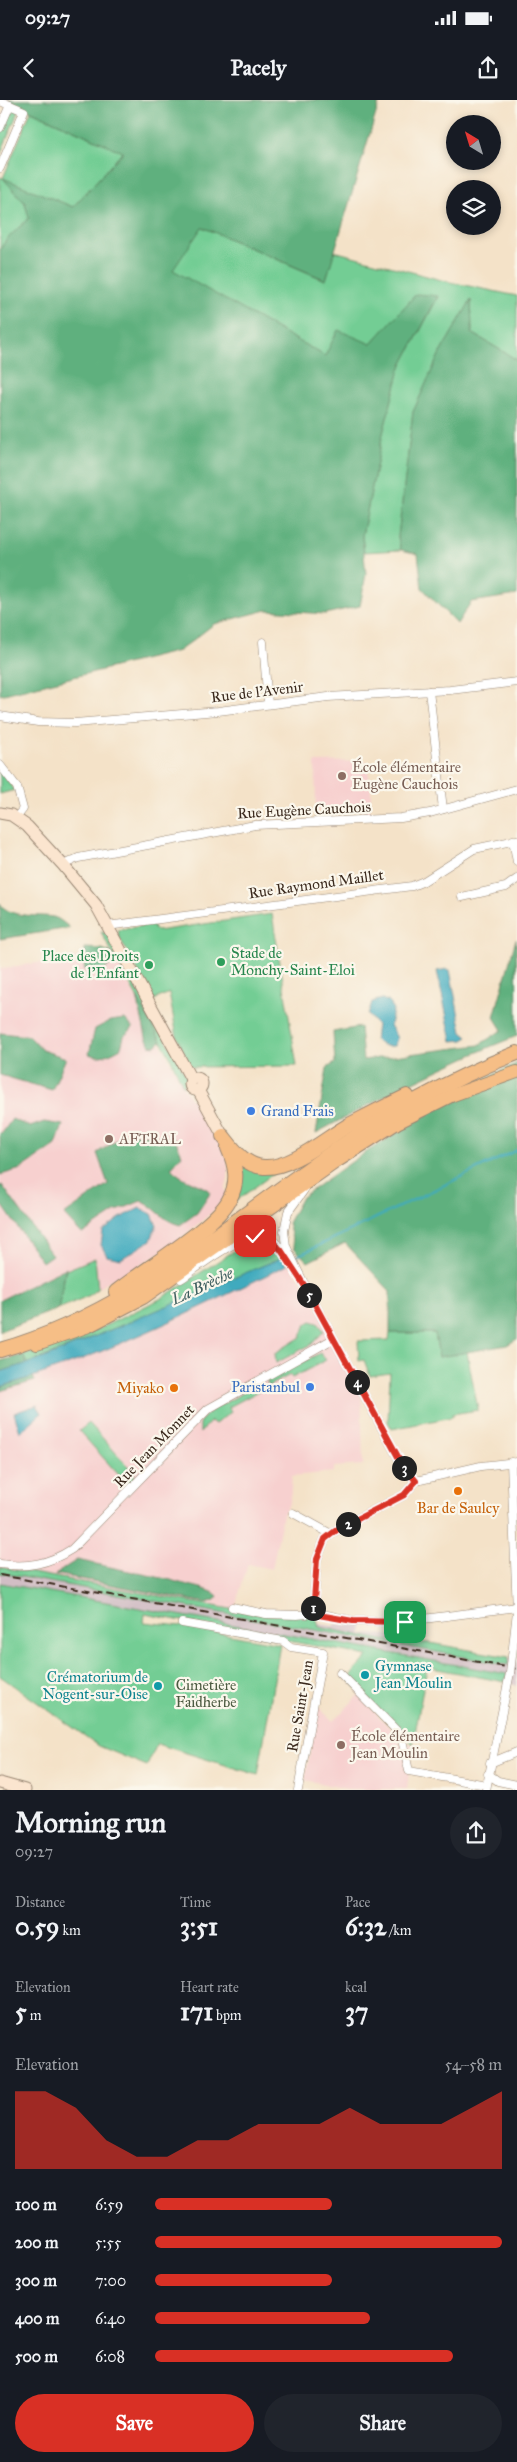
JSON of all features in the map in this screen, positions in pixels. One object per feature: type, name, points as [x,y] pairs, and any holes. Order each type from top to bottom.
[{"type":"highway","points":[[223,1136],[238,1155],[250,1163],[263,1167],[279,1165],[297,1157],[353,1123],[426,1086],[517,1044]]},
{"type":"highway","points":[[0,1352],[58,1330],[112,1304],[156,1277],[322,1159],[375,1124],[436,1090],[517,1053]]},
{"type":"highway","points":[[0,1340],[58,1320],[116,1292],[172,1256],[340,1137],[426,1086]]},
{"type":"highway","points":[[116,1292],[206,1224],[226,1206],[232,1192],[236,1173],[233,1159],[223,1136]]},
{"type":"main road","points":[[0,1352],[81,1330],[134,1303],[380,1133],[441,1100],[517,1072]]},
{"type":"street","points":[[0,101],[24,111],[0,168]]},
{"type":"street","points":[[0,128],[10,105]]},
{"type":"street","points":[[263,642],[268,704]]},
{"type":"street","name":"Rue de l'Avenir","points":[[0,716],[38,722],[75,724],[335,696],[429,691],[517,682]]},
{"type":"street","points":[[429,691],[443,809]]},
{"type":"street","points":[[0,765],[17,787],[29,829]]},
{"type":"street","name":"Rue Eugène Cauchois","points":[[63,865],[78,858],[248,826],[389,819],[443,809],[517,789]]},
{"type":"street","points":[[16,818],[23,807]]},
{"type":"street","points":[[0,813],[16,818],[29,829],[63,865],[96,905],[192,1079],[201,1080],[202,1086],[198,1090],[223,1136]]},
{"type":"street","points":[[515,840],[517,862]]},
{"type":"street","name":"Rue Raymond Maillet","points":[[108,926],[412,886],[424,881],[474,849],[515,840]]},
{"type":"street","points":[[462,897],[506,887],[517,879]]},
{"type":"street","points":[[286,1252],[284,1226],[288,1212],[295,1200],[314,1182],[380,1133]]},
{"type":"street","points":[[134,1303],[165,1289],[248,1237],[258,1235],[269,1238],[286,1252],[402,1464],[416,1481]]},
{"type":"street","name":"Rue Jean Monnet","points":[[0,1564],[24,1566],[41,1564],[72,1549],[208,1409],[333,1339]]},
{"type":"street","points":[[313,1614],[318,1555],[321,1544],[331,1534],[404,1495],[416,1481],[481,1466],[514,1462],[516,1635],[510,1674],[488,1774],[483,1787],[409,1771],[401,1735],[340,1673]]},
{"type":"street","points":[[294,1514],[331,1534]]},
{"type":"street","points":[[232,1607],[266,1614],[297,1616],[313,1614],[353,1621],[400,1622],[517,1607]]},
{"type":"street","name":"Rue Saint-Jean","points":[[182,1623],[283,1641],[291,1647],[324,1652],[298,1790]]},
{"type":"street","points":[[490,1763],[517,1752]]},
{"type":"street","points":[[488,1774],[498,1781],[517,1785]]},
{"type":"street","points":[[0,1783],[25,1790]]},
{"type":"shaded area","name":"École élémentaire Eugène Cauchois","points":[[367,761],[371,791],[370,813],[365,810],[316,811],[315,762]]},
{"type":"shaded area","name":"AFTRAL","points":[[111,951],[190,1099],[197,1100],[228,1157],[228,1177],[225,1190],[228,1193],[217,1208],[175,1243],[115,1281],[110,1280],[90,1295],[0,1331],[0,969]]},
{"type":"shaded area","points":[[289,1264],[306,1288],[361,1389],[363,1465],[334,1467],[334,1472],[292,1476],[290,1502],[283,1514],[272,1569],[248,1564],[234,1610],[0,1567],[0,1391],[34,1381],[33,1377],[168,1323]]},
{"type":"shaded area","points":[[0,1567],[258,1614],[316,1616],[319,1624],[333,1626],[336,1624],[362,1625],[361,1634],[387,1635],[517,1659],[517,1686],[501,1680],[0,1588]]},
{"type":"shaded area","name":"École élémentaire Jean Moulin","points":[[359,1695],[399,1738],[400,1745],[413,1744],[407,1789],[347,1789],[305,1780],[318,1707],[333,1721]]},
{"type":"green space","points":[[7,100],[380,100],[326,280],[202,227],[173,270],[325,356],[338,330],[371,344],[416,294],[438,296],[400,369],[383,433],[362,536],[366,574],[360,606],[325,614],[267,610],[214,624],[179,651],[0,695],[0,250],[6,240],[29,218],[25,203],[3,178],[73,207],[123,152]]},
{"type":"green space","points":[[11,108],[19,110],[0,155],[0,134]]},
{"type":"green space","points":[[31,111],[123,152],[73,207],[4,179],[25,203],[29,218],[6,240],[0,250],[0,177],[3,178]]},
{"type":"green space","points":[[202,227],[325,280],[334,251],[445,281],[517,296],[517,360],[472,333],[471,301],[440,353],[413,412],[398,537],[401,550],[364,552],[362,536],[383,433],[400,369],[438,297],[416,295],[371,344],[325,356],[172,270]]},
{"type":"green space","points":[[471,300],[472,333],[517,360],[517,595],[471,602],[457,624],[422,588],[418,554],[401,550],[398,537],[413,412],[440,353]]},
{"type":"green space","points":[[0,771],[15,790],[0,794]]},
{"type":"green space","points":[[0,904],[5,909],[17,914],[55,918],[70,928],[0,939]]},
{"type":"green space","name":"Stade de Monchy-Saint-Eloi","points":[[272,914],[297,1066],[191,1067],[177,1037],[169,993],[154,1000],[118,935],[119,930],[153,924],[154,929],[157,931]]},
{"type":"green space","points":[[101,932],[107,933],[188,1079],[183,1086],[170,1057]]},
{"type":"green space","points":[[516,939],[517,1036],[440,1069],[316,1133],[327,1068],[335,1063],[333,1032],[360,1027],[363,1060],[479,1045],[502,1030],[494,1017]]},
{"type":"green space","points":[[85,948],[102,949],[110,952],[113,962],[103,971],[88,967],[88,970],[85,970],[82,958],[85,958]]},
{"type":"green space","points":[[137,997],[161,1041],[156,1046],[150,1045],[146,1037]]},
{"type":"green space","points":[[125,1019],[133,1028],[124,1036],[121,1048],[101,1056],[89,1054],[95,1029],[110,1021]]},
{"type":"green space","points":[[0,1033],[29,1036],[42,1050],[66,1058],[52,1090],[0,1075]]},
{"type":"green space","points":[[517,1063],[517,1339],[507,1345],[439,1357],[435,1333],[390,1333],[390,1291],[345,1243],[308,1262],[295,1249],[288,1223],[302,1197],[360,1156],[481,1080]]},
{"type":"green space","points":[[12,1119],[30,1127],[44,1122],[63,1125],[56,1145],[21,1169],[0,1175],[0,1133],[3,1132]]},
{"type":"green space","points":[[128,1133],[175,1139],[182,1155],[171,1168],[185,1179],[211,1192],[197,1213],[180,1225],[168,1220],[141,1201],[117,1211],[82,1234],[64,1215],[108,1184],[97,1153]]},
{"type":"green space","points":[[240,1164],[277,1171],[233,1203]]},
{"type":"green space","points":[[2,1185],[52,1255],[42,1262],[0,1202],[0,1186]]},
{"type":"green space","points":[[256,1241],[265,1242],[283,1257],[192,1297],[27,1364],[23,1355],[76,1340],[160,1299],[243,1245]]},
{"type":"green space","points":[[95,1258],[98,1289],[90,1295],[58,1309],[66,1270]]},
{"type":"green space","points":[[66,1268],[58,1309],[0,1331],[0,1300]]},
{"type":"green space","points":[[311,1321],[318,1323],[324,1331],[312,1344],[276,1363],[275,1353],[301,1337],[306,1324]]},
{"type":"green space","points":[[390,1333],[435,1333],[439,1357],[467,1352],[478,1410],[452,1414],[452,1417],[392,1429],[388,1422],[390,1373],[370,1376],[364,1360],[359,1361],[358,1341],[389,1340]]},
{"type":"green space","points":[[320,1353],[326,1360],[292,1378],[290,1375],[268,1386],[267,1381]]},
{"type":"green space","points":[[23,1355],[27,1364],[0,1372],[0,1361]]},
{"type":"green space","points":[[33,1377],[35,1381],[0,1391],[0,1387]]},
{"type":"green space","points":[[252,1388],[259,1391],[229,1407],[231,1412],[215,1424],[211,1421],[200,1433],[200,1421],[212,1410]]},
{"type":"green space","points":[[89,1423],[134,1473],[135,1476],[127,1484],[79,1431]]},
{"type":"green space","points":[[77,1560],[171,1580],[209,1591],[218,1596],[215,1600],[207,1603],[55,1574]]},
{"type":"green space","points":[[0,1567],[258,1614],[316,1616],[319,1627],[383,1640],[430,1643],[509,1657],[508,1665],[0,1573]]},
{"type":"green space","name":"Cimetière Faidherbe","points":[[0,1583],[507,1674],[505,1682],[427,1667],[413,1744],[348,1679],[368,1656],[145,1614],[144,1622],[181,1626],[280,1644],[258,1775],[157,1744],[147,1766],[99,1746],[0,1676]]},
{"type":"water","points":[[450,970],[462,1032],[468,1037],[463,1040],[452,1041],[437,971]]},
{"type":"water","points":[[382,999],[390,1002],[393,1010],[390,1025],[397,1038],[394,1046],[383,1046],[375,1039],[377,1025],[368,1015],[372,1002]]},
{"type":"water","points":[[140,1208],[152,1214],[157,1225],[151,1240],[121,1259],[107,1256],[101,1245],[103,1231],[120,1218]]},
{"type":"water","name":"La Brèche","points":[[283,1257],[287,1265],[182,1316],[110,1348],[0,1387],[0,1372],[44,1358]]},
{"type":"water","points":[[37,1405],[42,1413],[20,1432],[14,1413]]},
{"type":"waterway","name":"La Brèche","points":[[295,1257],[517,1150]]},
{"type":"railway","points":[[0,1575],[517,1669]]},
{"type":"place","name":"École élémentaire Eugène Cauchois","points":[[342,776]]},
{"type":"place","name":"Stade de Monchy-Saint-Eloi","points":[[221,962]]},
{"type":"place","name":"Place des Droits de l'Enfant","points":[[149,965]]},
{"type":"place","name":"Grand Frais","points":[[251,1111]]},
{"type":"place","name":"AFTRAL","points":[[109,1139]]},
{"type":"place","name":"Paristanbul","points":[[310,1387]]},
{"type":"place","name":"Miyako","points":[[174,1388]]},
{"type":"place","name":"Bar de Saulcy","points":[[458,1491]]},
{"type":"place","name":"Gymnase Jean Moulin","points":[[365,1675]]},
{"type":"place","name":"Crématorium de Nogent-sur-Oise","points":[[158,1686]]},
{"type":"place","name":"École élémentaire Jean Moulin","points":[[341,1745]]},
{"type":"route","points":[[255,1236],[269,1238],[276,1243],[306,1288],[402,1464],[416,1481],[404,1495],[338,1529],[321,1544],[317,1559],[313,1614],[363,1622],[405,1622]]}]
